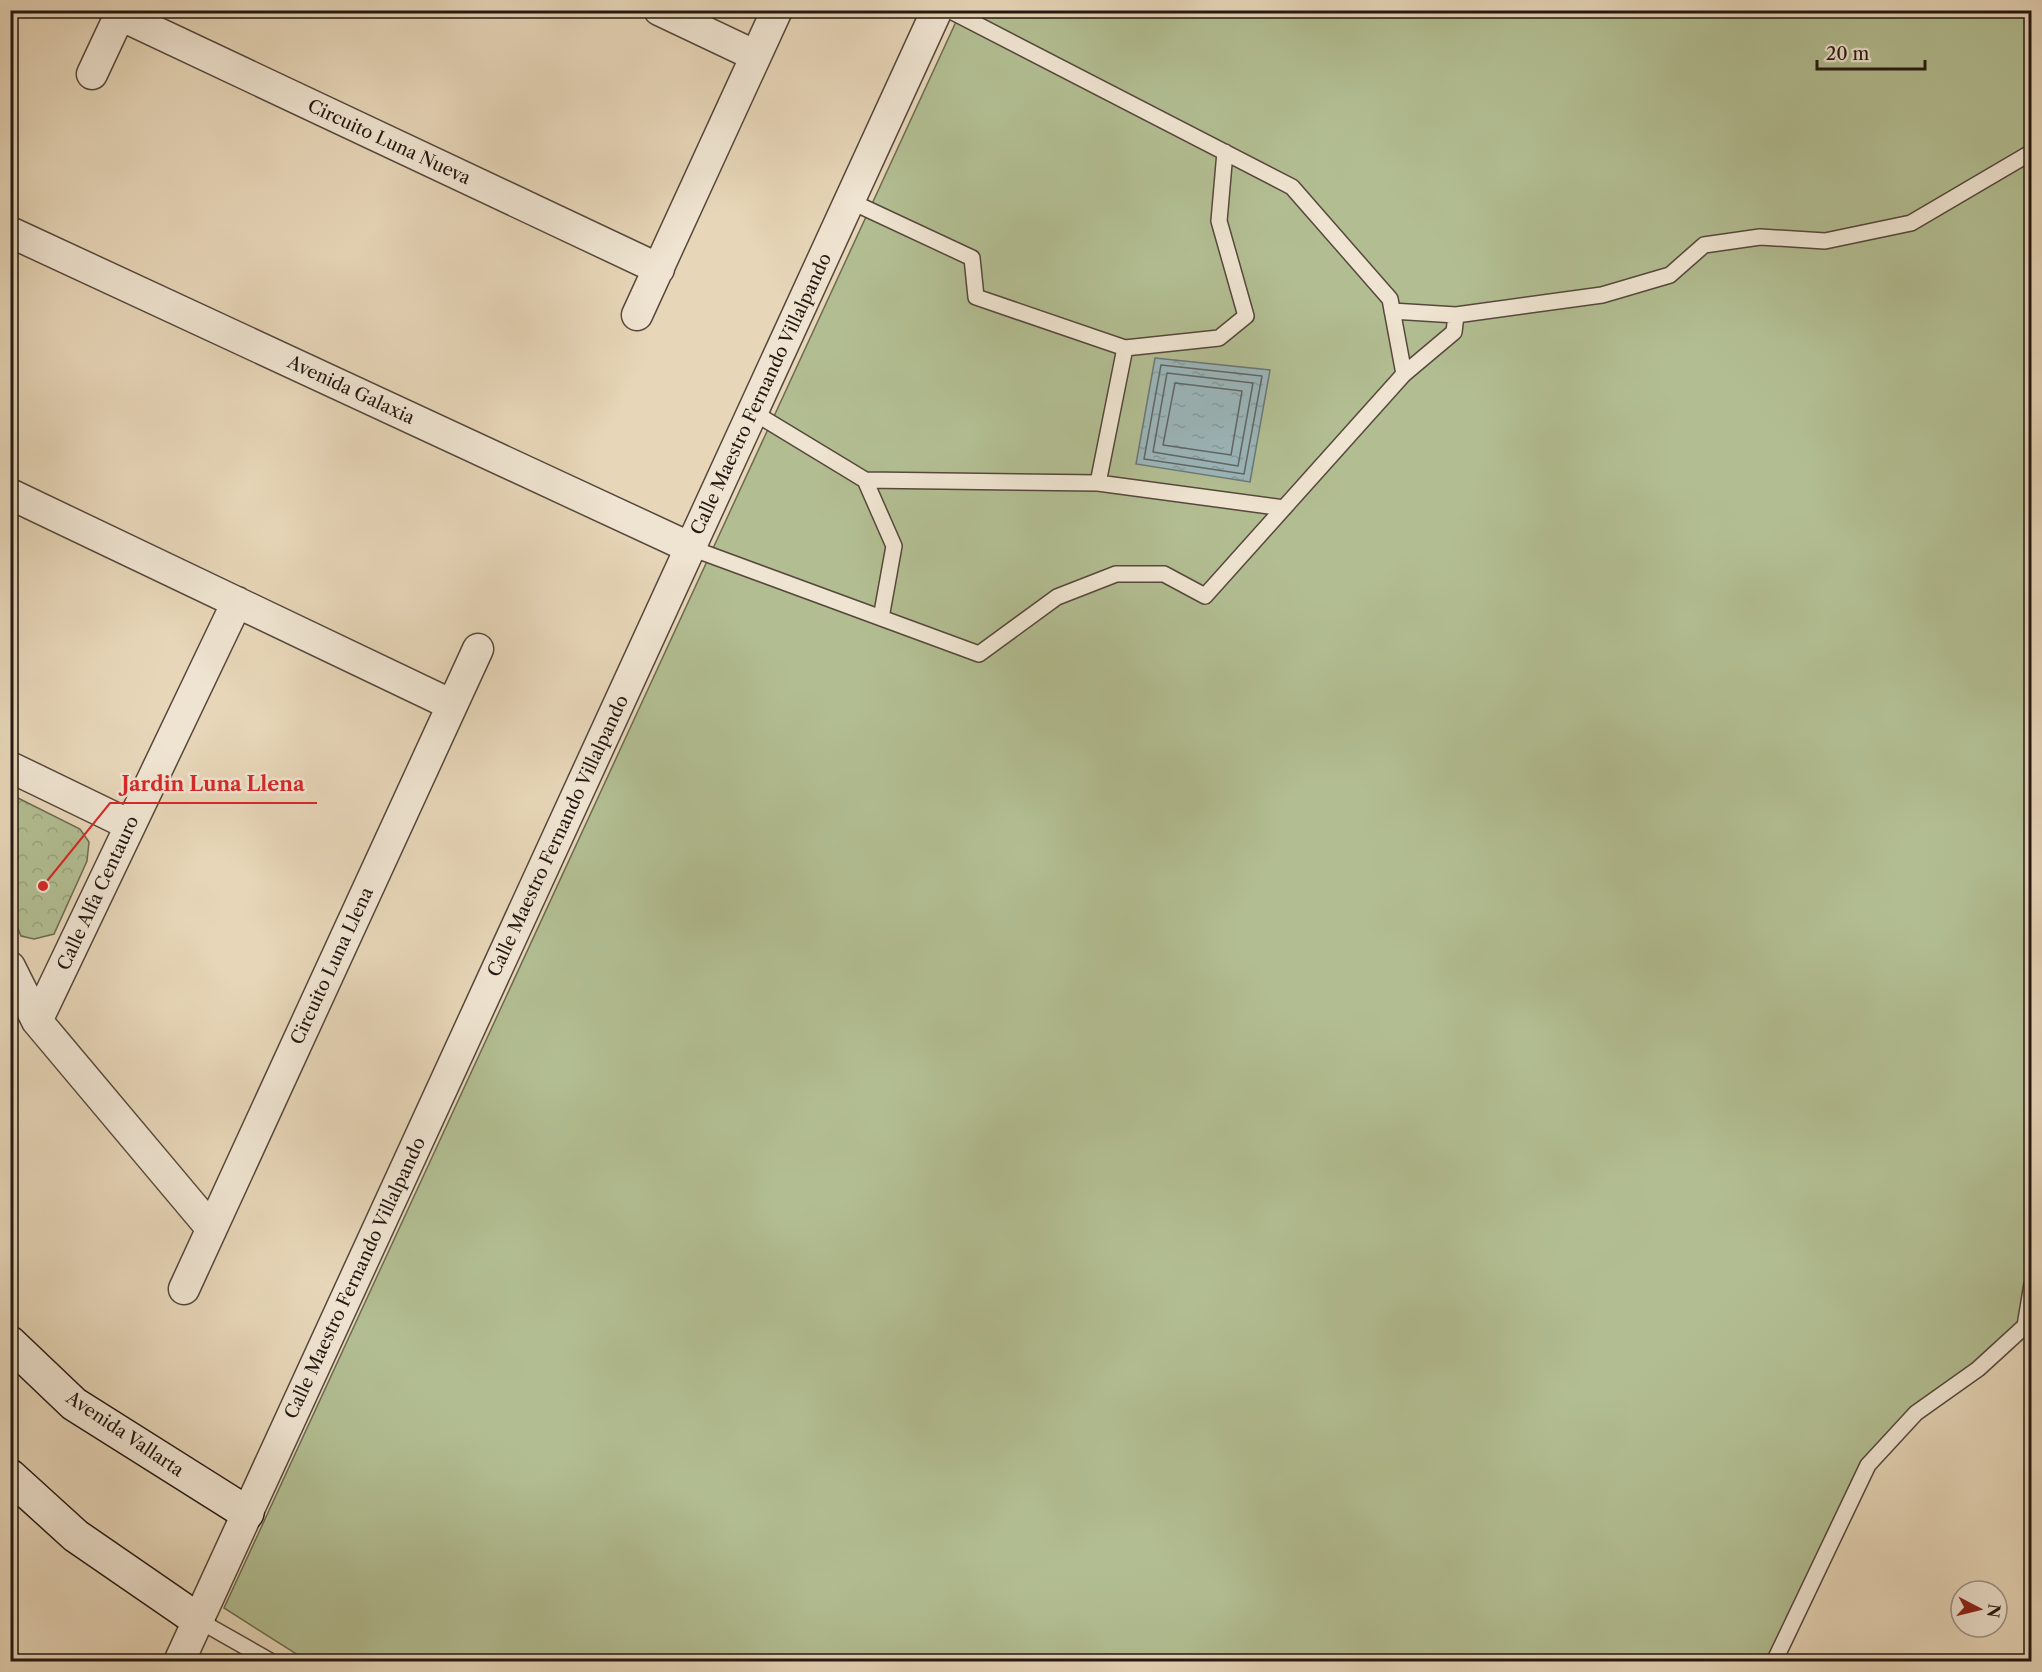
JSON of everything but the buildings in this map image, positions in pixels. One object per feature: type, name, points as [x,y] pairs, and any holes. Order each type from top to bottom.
[{"type":"street","points":[[659,10],[756,56]]},
{"type":"street","points":[[637,315],[777,10]]},
{"type":"street","name":"Calle Maestro Fernando Villalpando","points":[[179,1662],[937,10]]},
{"type":"street","name":"Circuito Luna Nueva","points":[[92,74],[121,13],[658,269]]},
{"type":"street","name":"Avenida Galaxia","points":[[10,232],[691,548]]},
{"type":"street","points":[[10,494],[452,705]]},
{"type":"street","name":"Calle Alfa Centauro","points":[[37,1021],[237,602]]},
{"type":"street","name":"Circuito Luna Llena","points":[[184,1289],[478,650]]},
{"type":"street","points":[[10,767],[130,825]]},
{"type":"street","points":[[10,967],[37,1021],[212,1228]]},
{"type":"street","name":"Avenida Vallarta","points":[[10,1343],[74,1404],[247,1513]]},
{"type":"street","points":[[10,1476],[76,1536],[198,1620]]},
{"type":"lane","points":[[949,10],[1292,187],[1390,299],[1404,374]]},
{"type":"lane","points":[[850,201],[972,258],[976,297],[1125,348],[1219,338],[1246,316],[1219,221],[1224,152]]},
{"type":"lane","points":[[1392,311],[1456,315],[1602,295],[1670,276],[1704,245],[1760,237],[1825,241],[1911,223],[2031,152]]},
{"type":"lane","points":[[691,548],[979,654],[1057,597],[1116,574],[1164,574],[1205,596],[1404,374],[1454,332],[1456,315]]},
{"type":"lane","points":[[1098,483],[1125,348]]},
{"type":"lane","points":[[753,412],[865,480],[1098,483],[1284,508]]},
{"type":"lane","points":[[865,480],[894,546],[881,618]]},
{"type":"lane","points":[[1774,1662],[1868,1465],[1916,1413],[1978,1369],[2025,1326],[2031,1284]]},
{"type":"lane","points":[[198,1620],[272,1662]]},
{"type":"green space","points":[[961,11],[2031,11],[2031,1284],[2025,1326],[1868,1465],[1774,1661],[309,1662],[224,1608]]},
{"type":"green space","points":[[10,794],[80,829],[89,842],[87,861],[54,934],[34,939],[21,936],[11,912]]},
{"type":"water","points":[[1155,358],[1270,370],[1250,482],[1136,464]]},
{"type":"place","name":"Jardin Luna Llena","points":[[43,886]]}]
